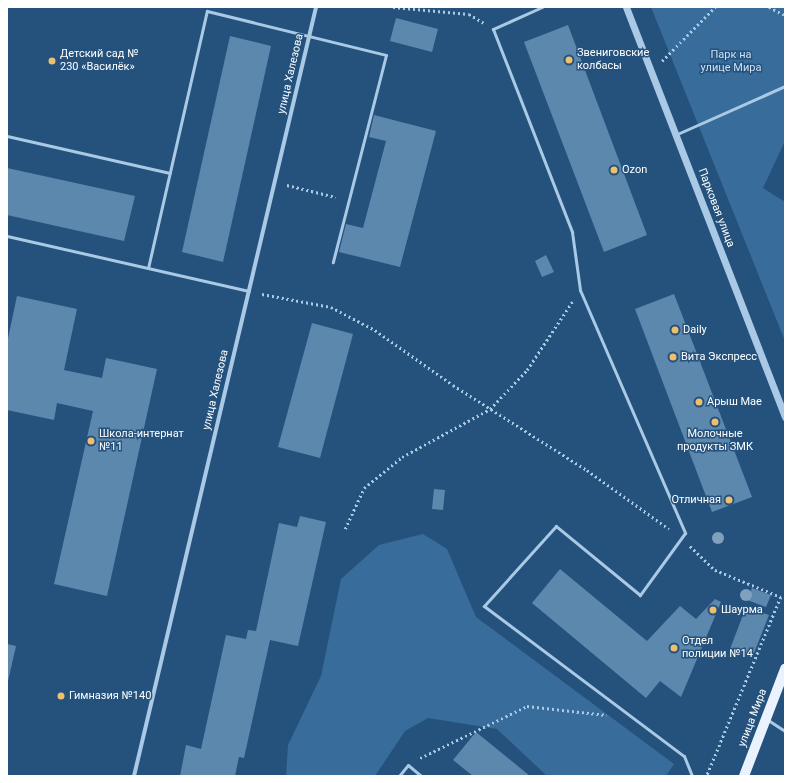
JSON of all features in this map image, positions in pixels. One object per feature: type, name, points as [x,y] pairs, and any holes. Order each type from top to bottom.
[{"type":"main road","name":"улица Мира","points":[[744,776],[785,669]]},
{"type":"street","name":"улица Халезова","points":[[134,776],[316,7]]},
{"type":"street","name":"Парковая улица","points":[[626,7],[785,417]]},
{"type":"lane","points":[[148,268],[208,7]]},
{"type":"lane","points":[[542,7],[493,29],[572,232],[580,290],[686,533],[640,595],[556,526],[484,606],[684,756],[692,776]]},
{"type":"lane","points":[[207,11],[386,55],[333,262]]},
{"type":"lane","points":[[675,135],[785,86]]},
{"type":"lane","points":[[7,136],[170,173]]},
{"type":"lane","points":[[7,236],[249,291]]},
{"type":"lane","points":[[766,719],[785,731]]},
{"type":"lane","points":[[399,776],[408,765],[421,776]]},
{"type":"path","points":[[393,7],[469,14],[493,29]]},
{"type":"path","points":[[651,72],[715,7]]},
{"type":"path","points":[[769,7],[785,15]]},
{"type":"path","points":[[275,182],[349,200]]},
{"type":"path","points":[[345,529],[364,488],[402,457],[490,409],[528,370],[580,290]]},
{"type":"path","points":[[249,291],[337,311],[375,330],[490,409],[587,470],[682,538],[714,570],[781,597],[707,776]]},
{"type":"path","points":[[408,765],[527,706],[632,718]]},
{"type":"green space","name":"Парк на улице Мира","points":[[651,7],[785,7],[785,141],[763,188],[785,202],[785,341]]},
{"type":"green space","points":[[423,534],[447,549],[476,617],[674,764],[666,776],[547,776],[497,729],[428,718],[405,731],[375,776],[286,776],[288,745],[321,676],[341,579],[379,545]]},
{"type":"building","points":[[396,18],[438,29],[432,52],[390,41]]},
{"type":"building","points":[[568,25],[647,235],[604,252],[524,42]]},
{"type":"building","points":[[230,36],[271,46],[223,262],[182,252]]},
{"type":"building","points":[[374,115],[436,131],[400,267],[339,252],[346,224],[363,228],[386,141],[369,137]]},
{"type":"building","points":[[7,168],[135,196],[124,241],[7,215]]},
{"type":"building","points":[[546,255],[554,272],[542,277],[535,261]]},
{"type":"building","points":[[674,294],[752,497],[712,512],[635,309]]},
{"type":"building","points":[[17,296],[77,309],[64,370],[102,378],[106,358],[157,369],[107,596],[54,584],[93,411],[57,403],[54,420],[7,410],[7,343]]},
{"type":"building","points":[[312,323],[353,334],[320,458],[278,447]]},
{"type":"building","points":[[434,489],[445,490],[443,510],[432,509]]},
{"type":"building","points":[[300,516],[326,522],[298,646],[270,640],[244,758],[239,757],[235,776],[180,776],[186,745],[201,749],[226,635],[246,639],[248,630],[256,631],[279,523],[297,527]]},
{"type":"building","points":[[560,569],[647,641],[680,606],[696,619],[715,599],[721,602],[681,697],[660,681],[646,698],[532,603]]},
{"type":"building","points":[[752,588],[771,595],[766,607],[747,600]]},
{"type":"building","points":[[746,607],[769,615],[752,658],[730,649]]},
{"type":"building","points":[[7,644],[16,646],[8,681],[7,681]]},
{"type":"building","points":[[476,732],[530,776],[473,776],[453,760]]},
{"type":"place","name":"Звениговские колбасы","points":[[569,60]]},
{"type":"place","name":"Детский сад № 230 «Василёк»","points":[[52,61]]},
{"type":"place","name":"Ozon","points":[[614,170]]},
{"type":"place","name":"Daily","points":[[675,330]]},
{"type":"place","name":"Вита Экспресс","points":[[673,357]]},
{"type":"place","name":"Арыш Мае","points":[[699,402]]},
{"type":"place","name":"Молочные продукты ЗМК","points":[[715,422]]},
{"type":"place","name":"Школа-интернат №11","points":[[91,441]]},
{"type":"place","name":"Отличная","points":[[729,500]]},
{"type":"place","name":"Шаурма","points":[[713,610]]},
{"type":"place","name":"Отдел полиции №14","points":[[674,648]]},
{"type":"place","name":"Гимназия №140","points":[[61,696]]}]
